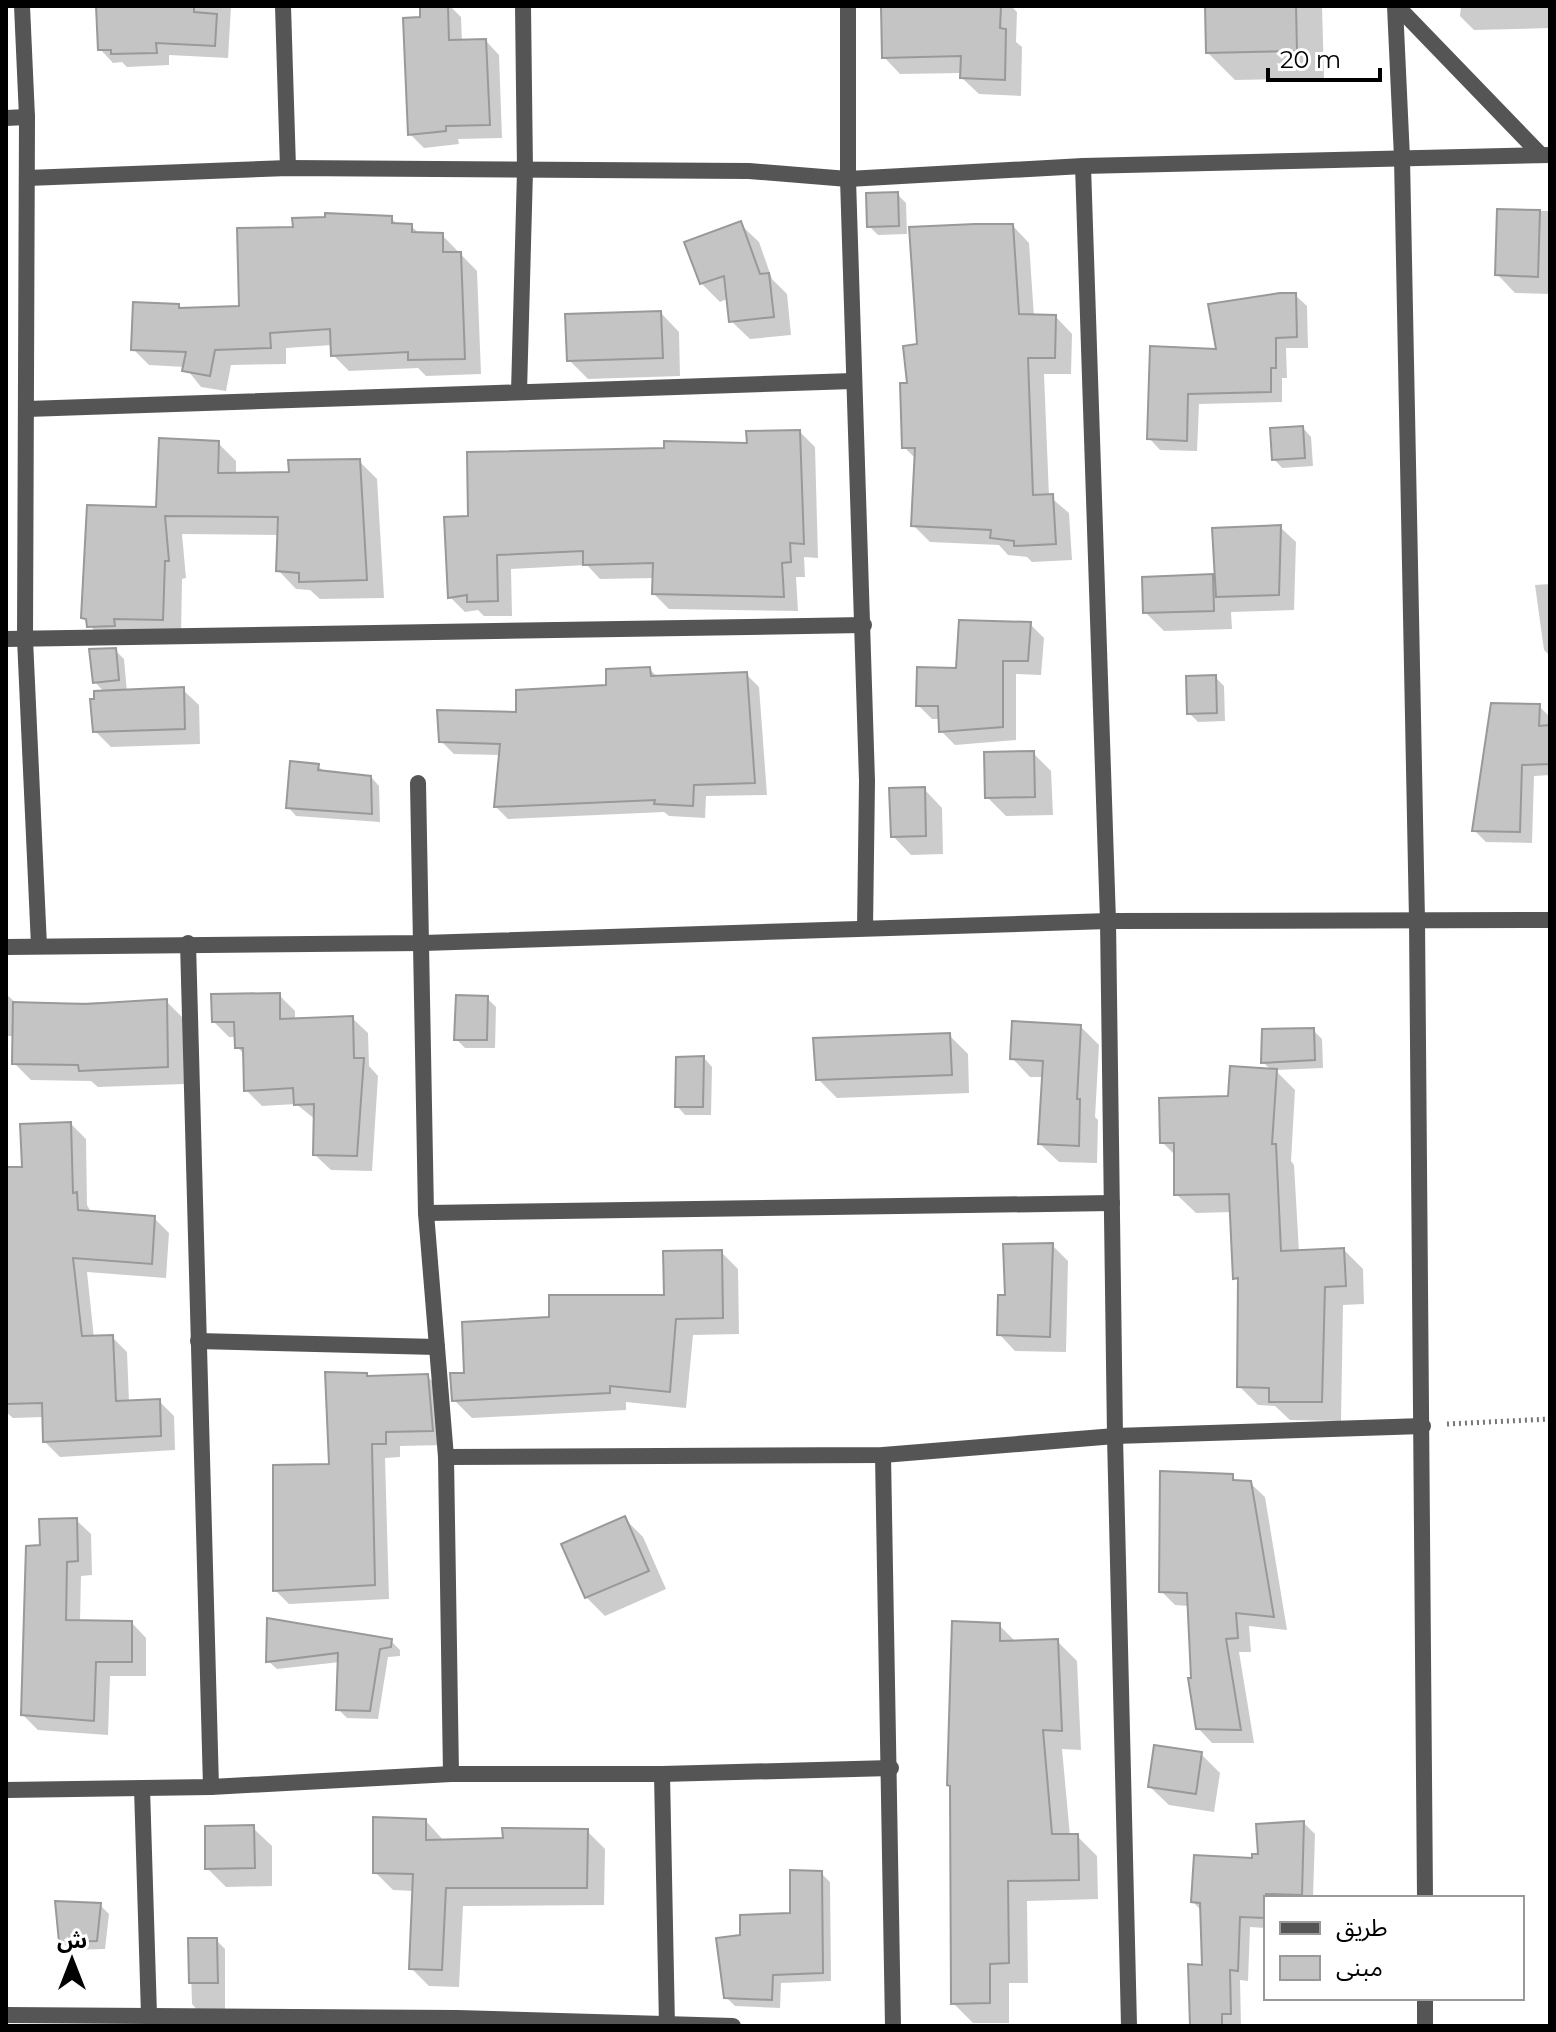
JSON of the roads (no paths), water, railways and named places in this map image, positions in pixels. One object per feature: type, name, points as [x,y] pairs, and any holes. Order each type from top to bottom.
[{"type":"street","points":[[22,6],[27,117],[25,639],[39,946]]},
{"type":"street","points":[[283,6],[288,168]]},
{"type":"street","points":[[519,392],[525,171],[523,6]]},
{"type":"street","points":[[848,6],[853,381],[864,625],[865,928]]},
{"type":"street","points":[[1396,6],[1545,155]]},
{"type":"street","points":[[1396,6],[1402,158],[1417,920],[1425,1896]]},
{"type":"street","points":[[6,118],[27,117]]},
{"type":"street","points":[[27,178],[288,168],[749,171],[848,179],[1083,166],[1545,155]]},
{"type":"street","points":[[1083,166],[1108,921],[1115,1436],[1129,2026]]},
{"type":"street","points":[[27,409],[853,381]]},
{"type":"street","points":[[6,639],[864,625]]},
{"type":"street","points":[[418,783],[426,1213],[446,1457],[451,1774]]},
{"type":"street","points":[[6,947],[423,943],[1108,921],[1550,920]]},
{"type":"street","points":[[188,943],[211,1787]]},
{"type":"street","points":[[426,1213],[1112,1203]]},
{"type":"street","points":[[198,1341],[437,1347]]},
{"type":"street","points":[[446,1457],[883,1455],[1115,1436],[1423,1426]]},
{"type":"street","points":[[883,1455],[891,1768],[893,2026]]},
{"type":"street","points":[[6,1790],[211,1787],[451,1774],[662,1774],[891,1768]]},
{"type":"street","points":[[662,1774],[667,2025]]},
{"type":"street","points":[[142,1788],[149,2015]]},
{"type":"street","points":[[1425,2000],[1425,2026]]},
{"type":"street","points":[[6,2015],[733,2026]]}]
